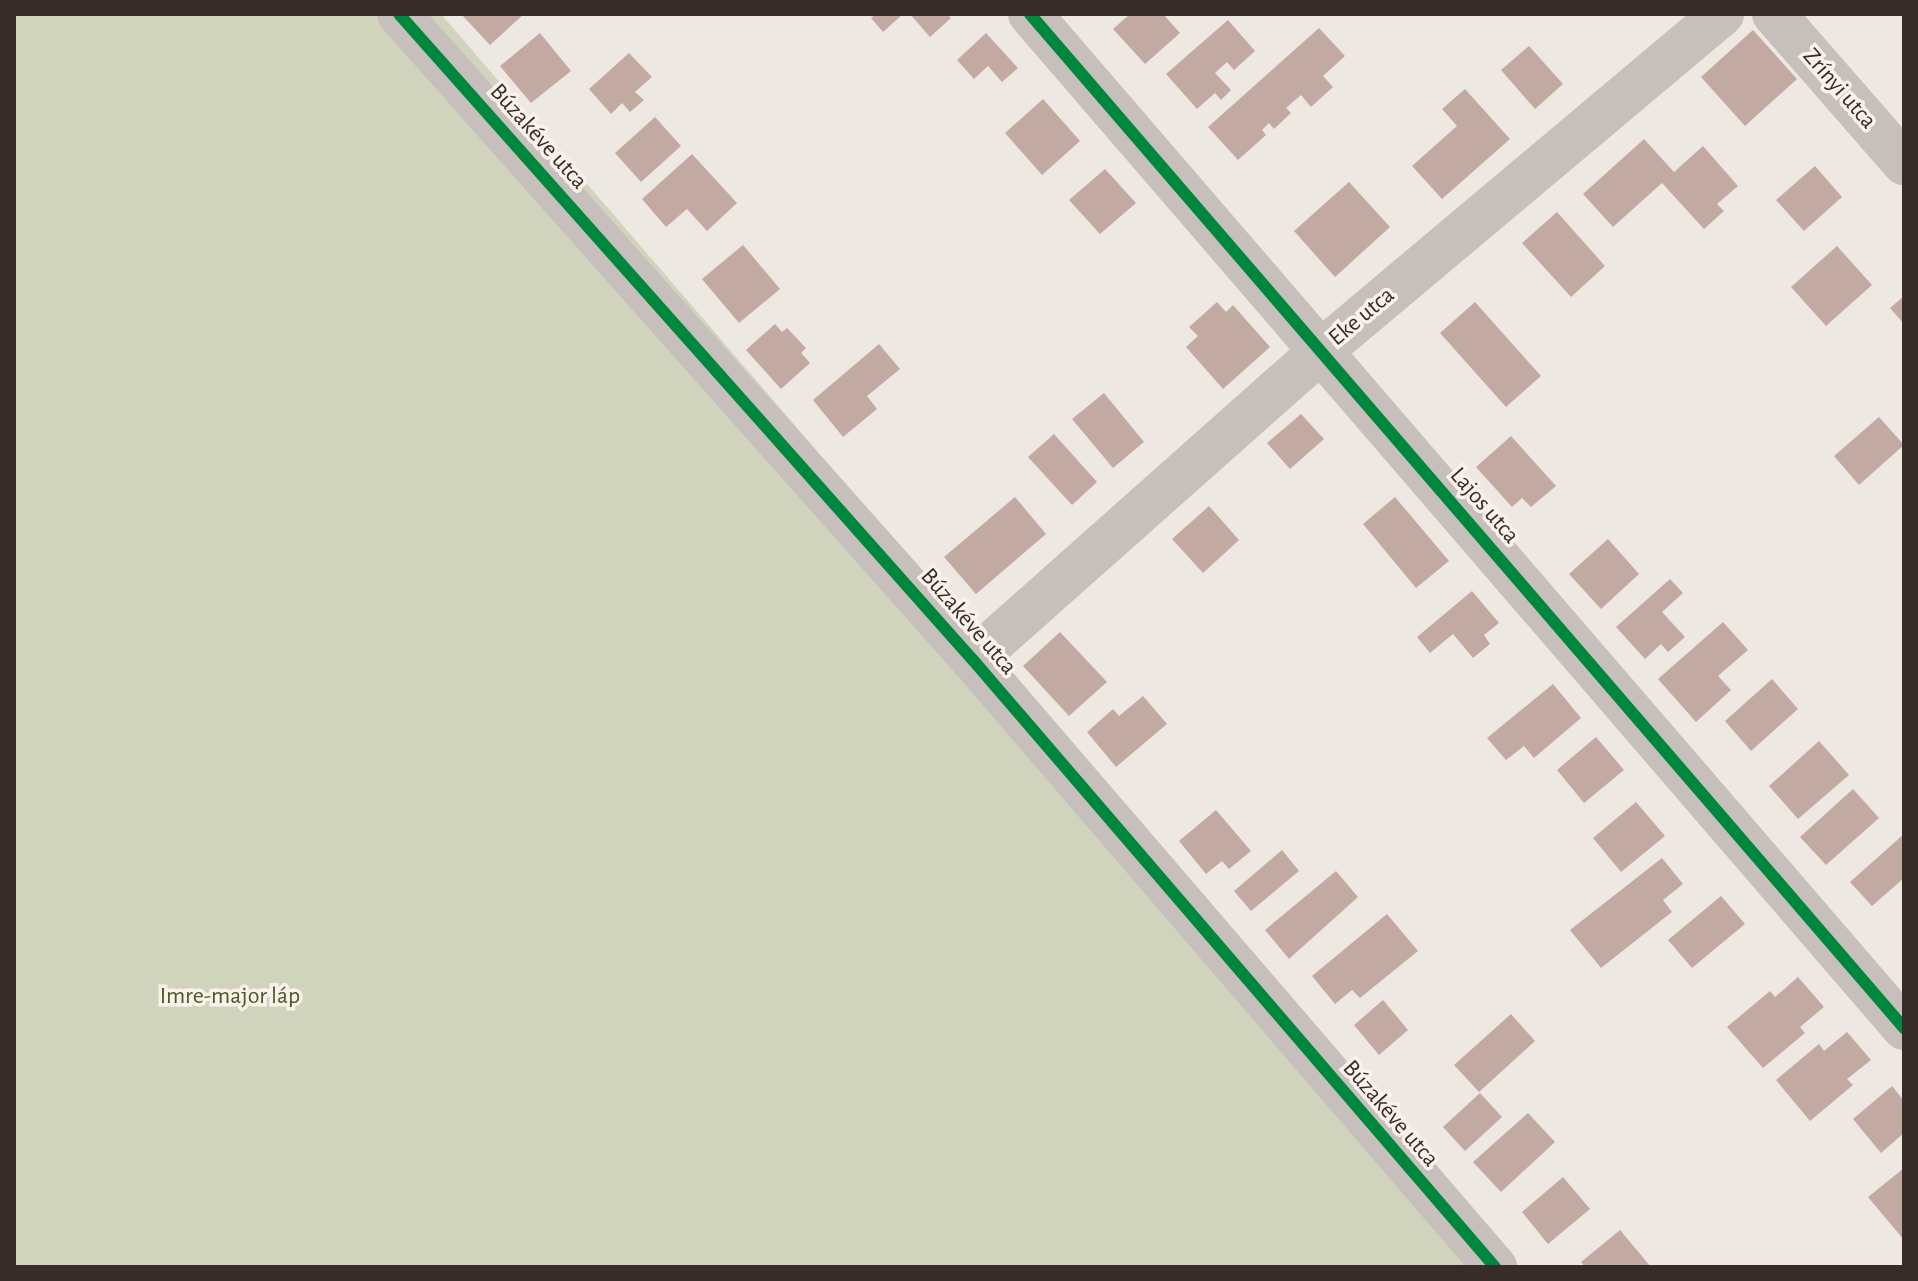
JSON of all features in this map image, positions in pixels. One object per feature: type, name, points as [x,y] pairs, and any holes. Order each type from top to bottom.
[{"type":"street","name":"Búzakéve utca","points":[[399,14],[973,660],[1495,1267]]},
{"type":"street","name":"Lajos utca","points":[[1030,14],[1904,1028]]},
{"type":"street","name":"Eke utca","points":[[973,660],[1321,351],[1722,14]]},
{"type":"street","name":"Zrínyi utca","points":[[1774,14],[1904,163]]},
{"type":"green space","name":"Imre-major láp","points":[[14,14],[441,14],[1519,1267],[14,1267]]},
{"type":"building","points":[[461,14],[524,14],[490,45]]},
{"type":"building","points":[[876,14],[903,14],[883,32],[871,18]]},
{"type":"building","points":[[910,14],[947,14],[951,18],[930,37]]},
{"type":"building","points":[[1130,14],[1163,14],[1180,33],[1145,64],[1113,29]]},
{"type":"building","points":[[1228,20],[1255,51],[1234,70],[1227,62],[1215,73],[1231,90],[1221,100],[1215,93],[1197,109],[1166,74]]},
{"type":"building","points":[[1319,28],[1345,56],[1323,76],[1333,87],[1311,107],[1301,95],[1286,108],[1291,113],[1274,129],[1269,123],[1262,130],[1266,135],[1238,160],[1208,127]]},
{"type":"building","points":[[1753,30],[1797,79],[1745,126],[1701,77]]},
{"type":"building","points":[[540,33],[571,71],[531,103],[500,66]]},
{"type":"building","points":[[986,33],[1018,68],[1002,82],[988,66],[974,79],[957,60]]},
{"type":"building","points":[[1529,46],[1563,84],[1535,109],[1501,70]]},
{"type":"building","points":[[629,53],[652,77],[635,92],[644,100],[630,112],[622,103],[611,114],[589,89]]},
{"type":"building","points":[[1465,89],[1510,139],[1442,199],[1412,166],[1457,126],[1442,109]]},
{"type":"building","points":[[1043,99],[1080,141],[1042,175],[1005,133]]},
{"type":"building","points":[[655,117],[681,146],[641,182],[615,153]]},
{"type":"building","points":[[1644,139],[1674,172],[1703,146],[1738,186],[1717,204],[1724,211],[1704,229],[1662,183],[1613,227],[1583,194]]},
{"type":"building","points":[[692,154],[737,203],[707,231],[687,209],[666,227],[642,199]]},
{"type":"building","points":[[1815,166],[1842,197],[1804,231],[1776,200]]},
{"type":"building","points":[[1105,169],[1136,203],[1100,234],[1069,200]]},
{"type":"building","points":[[1349,182],[1390,227],[1335,277],[1294,231]]},
{"type":"building","points":[[1557,212],[1605,266],[1571,297],[1522,243]]},
{"type":"building","points":[[743,245],[780,289],[739,323],[702,279]]},
{"type":"building","points":[[1837,246],[1872,285],[1826,326],[1791,287]]},
{"type":"building","points":[[1904,296],[1904,324],[1890,308]]},
{"type":"building","points":[[1217,302],[1226,312],[1233,305],[1270,347],[1223,389],[1186,347],[1198,336],[1189,327]]},
{"type":"building","points":[[1475,302],[1541,376],[1506,407],[1440,333]]},
{"type":"building","points":[[775,324],[782,332],[787,328],[806,348],[801,353],[810,363],[781,389],[746,350]]},
{"type":"building","points":[[879,344],[900,369],[867,396],[877,409],[843,437],[813,400]]},
{"type":"building","points":[[1104,393],[1144,442],[1113,468],[1072,419]]},
{"type":"building","points":[[1301,414],[1324,439],[1290,469],[1267,443]]},
{"type":"building","points":[[1879,417],[1904,445],[1859,485],[1834,456]]},
{"type":"building","points":[[1054,434],[1097,482],[1072,505],[1028,457]]},
{"type":"building","points":[[1511,436],[1556,486],[1531,507],[1522,498],[1512,507],[1476,467]]},
{"type":"building","points":[[1015,497],[1046,534],[976,594],[944,557]]},
{"type":"building","points":[[1395,497],[1449,561],[1416,588],[1363,524]]},
{"type":"building","points":[[1209,506],[1239,540],[1203,573],[1172,539]]},
{"type":"building","points":[[1608,539],[1639,574],[1601,609],[1569,574]]},
{"type":"building","points":[[1670,579],[1683,593],[1662,612],[1685,637],[1668,652],[1661,644],[1645,659],[1616,627]]},
{"type":"building","points":[[1472,591],[1499,623],[1484,635],[1490,644],[1473,658],[1453,634],[1430,653],[1417,637]]},
{"type":"building","points":[[1723,622],[1748,650],[1718,676],[1731,690],[1696,722],[1658,679]]},
{"type":"building","points":[[1060,632],[1107,682],[1069,716],[1023,666]]},
{"type":"building","points":[[1772,679],[1798,709],[1751,751],[1725,721]]},
{"type":"building","points":[[1553,684],[1581,718],[1534,758],[1524,746],[1506,760],[1487,738]]},
{"type":"building","points":[[1143,696],[1167,724],[1116,767],[1087,732],[1113,709],[1119,716]]},
{"type":"building","points":[[1596,737],[1624,770],[1584,803],[1557,770]]},
{"type":"building","points":[[1819,741],[1849,775],[1798,819],[1769,786]]},
{"type":"building","points":[[1853,789],[1879,818],[1826,865],[1800,837]]},
{"type":"building","points":[[1636,802],[1665,836],[1621,872],[1593,838]]},
{"type":"building","points":[[1216,810],[1251,851],[1229,869],[1222,861],[1206,874],[1179,841]]},
{"type":"building","points":[[1904,834],[1904,878],[1872,906],[1850,882]]},
{"type":"building","points":[[1282,850],[1299,871],[1251,911],[1234,891]]},
{"type":"building","points":[[1662,858],[1683,884],[1663,900],[1672,912],[1601,968],[1570,930]]},
{"type":"building","points":[[1336,871],[1358,897],[1289,959],[1265,930]]},
{"type":"building","points":[[1721,896],[1745,924],[1692,968],[1668,940]]},
{"type":"building","points":[[1387,914],[1418,951],[1360,998],[1352,990],[1335,1004],[1312,976]]},
{"type":"building","points":[[1798,977],[1824,1007],[1800,1027],[1805,1033],[1763,1068],[1727,1027],[1770,991],[1775,997]]},
{"type":"building","points":[[1383,1000],[1408,1030],[1379,1055],[1354,1025]]},
{"type":"building","points":[[1511,1014],[1535,1041],[1479,1092],[1454,1065]]},
{"type":"building","points":[[1847,1032],[1871,1060],[1847,1079],[1853,1085],[1810,1121],[1776,1080],[1819,1044],[1824,1051]]},
{"type":"building","points":[[1892,1086],[1904,1101],[1904,1133],[1881,1153],[1853,1119]]},
{"type":"building","points":[[1480,1093],[1502,1117],[1465,1151],[1443,1127]]},
{"type":"building","points":[[1528,1113],[1555,1142],[1501,1192],[1473,1162]]},
{"type":"building","points":[[1904,1168],[1904,1240],[1868,1197]]},
{"type":"building","points":[[1563,1177],[1590,1209],[1548,1244],[1522,1212]]},
{"type":"building","points":[[1620,1230],[1651,1267],[1585,1267],[1581,1262]]},
{"type":"cycle path","points":[[399,14],[973,660],[1495,1267]]},
{"type":"cycle path","points":[[1030,14],[1904,1028]]}]
